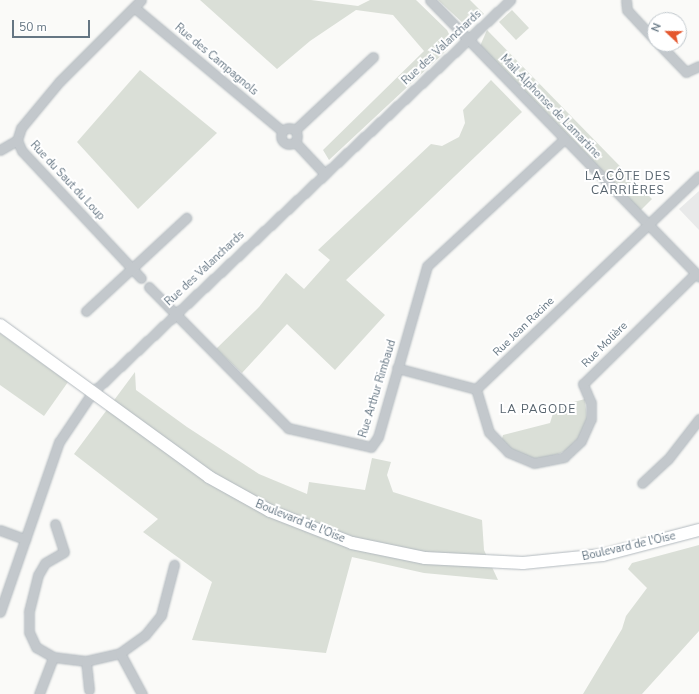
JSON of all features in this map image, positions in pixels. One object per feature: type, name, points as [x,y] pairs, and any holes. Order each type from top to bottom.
[{"type":"main road","name":"Boulevard de l'Oise","points":[[0,325],[92,393],[242,497],[318,531],[389,552],[454,562],[544,562],[618,552],[699,530]]},
{"type":"street","name":"Rue du Saut du Loup","points":[[141,0],[72,69],[21,128],[17,140],[22,152],[141,278]]},
{"type":"street","name":"Mail Alphonse de Lamartine","points":[[430,0],[697,275]]},
{"type":"street","name":"Rue des Valanchards","points":[[0,612],[59,442],[92,393],[510,0]]},
{"type":"street","points":[[626,0],[627,10],[647,31]]},
{"type":"street","name":"Rue des Campagnols","points":[[134,8],[282,131],[282,142],[289,145],[295,142],[325,174]]},
{"type":"street","points":[[667,52],[686,72],[699,66]]},
{"type":"street","points":[[282,131],[295,130],[373,57]]},
{"type":"street","points":[[295,130],[295,142]]},
{"type":"street","name":"Rue Arthur Rimbaud","points":[[149,287],[283,425],[309,434],[363,447],[373,446],[430,263],[564,139]]},
{"type":"street","points":[[0,150],[17,140]]},
{"type":"street","name":"Rue Jean Racine","points":[[476,389],[699,176]]},
{"type":"street","points":[[86,311],[186,218]]},
{"type":"street","name":"Rue Molière","points":[[476,389],[489,432],[508,452],[534,463],[564,457],[576,447],[589,426],[591,404],[583,384],[697,275]]},
{"type":"street","points":[[397,368],[476,389]]},
{"type":"street","points":[[642,483],[668,459],[699,419]]},
{"type":"street","points":[[55,524],[64,552],[45,563],[38,575],[29,612],[29,632],[36,647],[53,657],[86,661],[120,653],[145,635],[161,615],[174,565]]},
{"type":"street","points":[[0,530],[25,539]]},
{"type":"street","points":[[120,653],[142,694]]},
{"type":"street","points":[[39,694],[53,657]]},
{"type":"street","points":[[86,661],[89,690]]},
{"type":"shaded area","points":[[200,0],[311,0],[358,6],[370,0],[416,0],[447,30],[452,40],[447,50],[329,160],[323,150],[424,51],[393,15],[356,10],[310,41],[277,69]]},
{"type":"shaded area","points":[[438,0],[470,0],[484,14],[464,24]]},
{"type":"shaded area","points":[[512,10],[529,28],[516,40],[499,22]]},
{"type":"shaded area","points":[[487,30],[652,199],[640,211],[480,46]]},
{"type":"shaded area","points":[[140,70],[217,133],[138,209],[77,142]]},
{"type":"shaded area","points":[[491,80],[522,112],[346,280],[385,315],[335,370],[287,324],[242,373],[216,349],[259,307],[286,273],[304,289],[330,260],[318,250],[431,144],[442,146],[459,137],[465,123],[463,110]]},
{"type":"shaded area","points":[[699,191],[699,230],[679,209]]},
{"type":"shaded area","points":[[0,333],[68,382],[44,416],[0,385]]},
{"type":"shaded area","points":[[135,372],[136,390],[187,427],[259,474],[307,494],[309,482],[365,490],[372,458],[391,462],[387,475],[393,492],[482,520],[484,550],[498,580],[424,573],[352,557],[326,653],[192,640],[212,582],[143,532],[158,519],[74,454]]},
{"type":"shaded area","points":[[585,399],[587,420],[582,434],[566,451],[544,459],[525,458],[501,443],[503,435],[550,423],[555,407]]},
{"type":"shaded area","points":[[699,545],[699,631],[642,694],[583,694],[622,629],[626,616],[647,588],[628,569],[632,563]]},
{"type":"district","name":"LA CÔTE DES CARRIÈRES","points":[[628,184]]},
{"type":"district","name":"LA PAGODE","points":[[538,410]]}]
